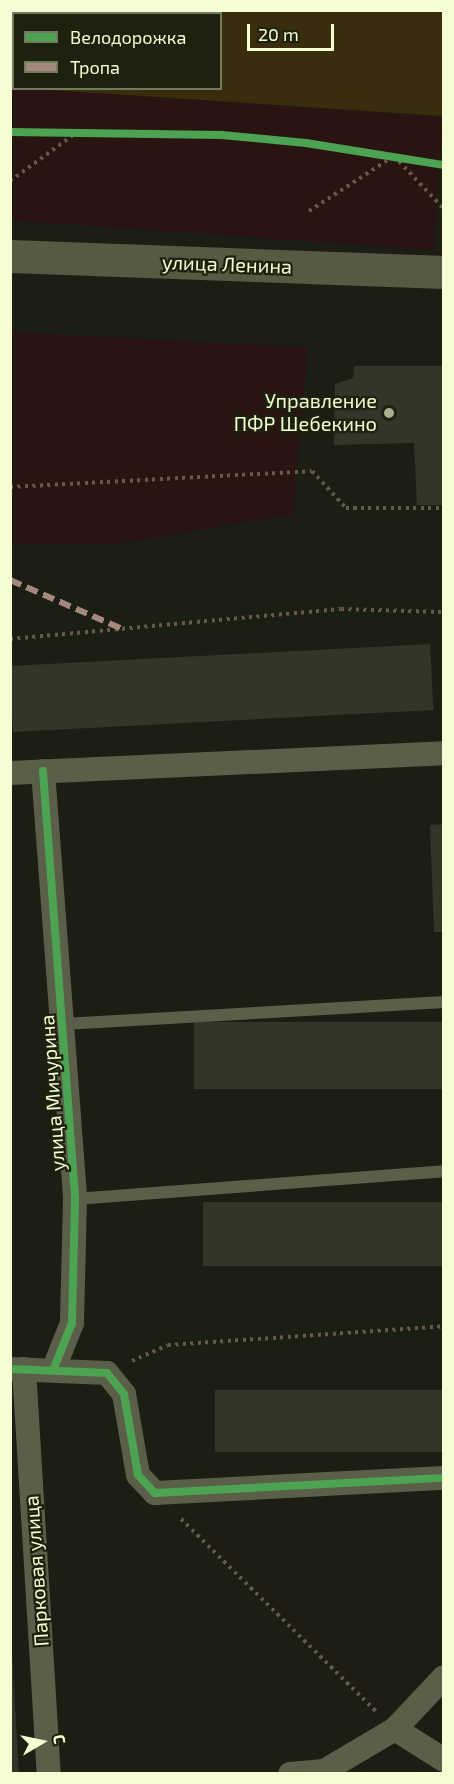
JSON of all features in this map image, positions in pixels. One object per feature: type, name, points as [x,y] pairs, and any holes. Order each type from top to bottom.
[{"type":"street","name":"улица Ленина","points":[[10,256],[444,272]]},
{"type":"street","points":[[10,773],[444,753]]},
{"type":"street","name":"улица Мичурина","points":[[43,771],[64,1024],[75,1199],[72,1323],[54,1368]]},
{"type":"street","points":[[17,1369],[54,1368],[106,1373],[124,1394],[138,1474],[155,1493],[444,1478]]},
{"type":"street","name":"Парковая улица","points":[[17,1369],[49,1773]]},
{"type":"street","points":[[290,1773],[324,1771],[394,1730],[444,1677]]},
{"type":"street","points":[[394,1730],[444,1760]]},
{"type":"lane","points":[[64,1024],[444,1002]]},
{"type":"lane","points":[[75,1199],[444,1171]]},
{"type":"path","points":[[10,132],[222,135],[394,156],[444,165]]},
{"type":"path","points":[[10,181],[73,134]]},
{"type":"path","points":[[394,156],[444,209]]},
{"type":"path","points":[[309,212],[394,156]]},
{"type":"path","points":[[10,487],[312,471],[346,508],[444,508]]},
{"type":"path","points":[[10,639],[341,609],[444,612]]},
{"type":"path","points":[[106,1373],[168,1345],[444,1326]]},
{"type":"path","points":[[155,1493],[394,1730]]},
{"type":"shaded area","points":[[10,11],[443,11],[443,116],[51,90],[222,90],[222,12],[12,12],[11,87]]},
{"type":"shaded area","points":[[10,87],[12,90],[53,90],[443,117],[434,250],[10,220]]},
{"type":"shaded area","points":[[10,332],[308,347],[293,514],[118,544],[14,544],[10,539]]},
{"type":"building","name":"Управление ПФР Шебекино","points":[[354,366],[444,366],[444,505],[417,505],[414,443],[334,445],[335,384],[353,378]]},
{"type":"building","points":[[430,644],[433,710],[13,732],[10,666]]},
{"type":"building","points":[[444,824],[444,932],[434,932],[430,825]]},
{"type":"building","points":[[194,1022],[444,1022],[444,1089],[194,1089]]},
{"type":"building","points":[[203,1202],[444,1202],[444,1266],[203,1266]]},
{"type":"building","points":[[215,1390],[444,1390],[444,1452],[215,1452]]},
{"type":"building","points":[[10,1653],[12,1653],[19,1774],[10,1774]]},
{"type":"marked path","points":[[10,580],[122,629]]},
{"type":"cycle path","points":[[10,132],[222,135],[306,143],[444,165]]},
{"type":"cycle path","points":[[43,771],[75,1199],[72,1323],[54,1368]]},
{"type":"cycle path","points":[[10,1369],[107,1373],[124,1394],[138,1475],[155,1493],[444,1478]]},
{"type":"place","name":"Управление ПФР Шебекино","points":[[389,413]]}]
